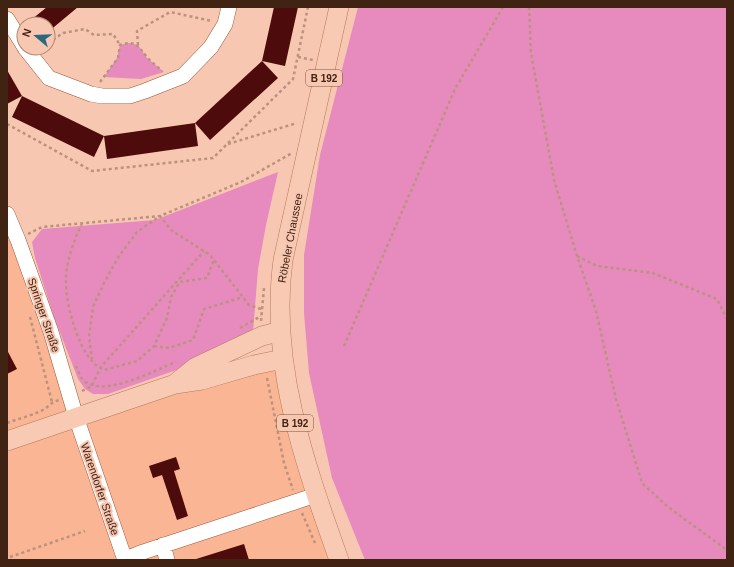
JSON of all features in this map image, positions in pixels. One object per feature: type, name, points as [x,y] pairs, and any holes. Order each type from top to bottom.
[{"type":"main road","name":"Röbeler Chaussee","points":[[339,7],[283,260],[280,289],[283,359],[296,429],[316,495],[340,560]]},
{"type":"main road","points":[[175,384],[196,367],[262,336],[281,331]]},
{"type":"main road","points":[[7,441],[175,384],[202,380],[263,362],[283,359]]},
{"type":"street","points":[[32,56],[49,78],[91,94],[102,96],[130,96],[183,76],[211,47],[225,24],[229,7]]},
{"type":"street","points":[[7,19],[16,33]]},
{"type":"street","name":"Springer Straße","points":[[7,214],[18,240],[55,346],[76,418]]},
{"type":"street","name":"Warendorfer Straße","points":[[76,418],[124,560]]},
{"type":"street","points":[[124,560],[162,545],[316,495]]},
{"type":"street","points":[[162,545],[167,560]]},
{"type":"path","points":[[7,124],[92,170],[213,158],[293,79],[308,7]]},
{"type":"path","points":[[344,346],[455,89],[503,7]]},
{"type":"path","points":[[529,7],[531,53],[554,180],[577,256],[596,311],[616,399],[642,483],[668,506],[727,550]]},
{"type":"path","points":[[173,80],[147,58],[138,45],[137,31],[170,12],[225,24]]},
{"type":"path","points":[[56,37],[63,33],[85,29],[94,35],[113,34],[120,45],[118,58],[91,94]]},
{"type":"path","points":[[120,45],[129,43],[138,45]]},
{"type":"path","points":[[298,57],[313,60]]},
{"type":"path","points":[[228,144],[297,123]]},
{"type":"path","points":[[92,362],[89,337],[93,307],[104,282],[119,256],[138,232],[160,216],[241,182],[290,154],[308,150]]},
{"type":"path","points":[[18,240],[42,227],[160,216]]},
{"type":"path","points":[[160,216],[172,230],[214,259],[249,305],[261,309]]},
{"type":"path","points":[[82,223],[72,246],[66,280],[69,307],[79,341],[92,362],[104,370],[137,361],[154,346],[167,318],[171,296],[180,282],[207,278],[214,259]]},
{"type":"path","points":[[179,361],[145,376],[121,383],[104,387],[92,386],[100,368],[204,251]]},
{"type":"path","points":[[577,256],[597,266],[653,273],[717,299],[727,319]]},
{"type":"path","points":[[154,346],[169,348],[193,340],[204,309],[243,297]]},
{"type":"path","points":[[29,316],[52,402]]},
{"type":"path","points":[[240,328],[261,316]]},
{"type":"path","points":[[263,362],[284,463],[297,500],[317,547]]},
{"type":"path","points":[[7,423],[46,408],[52,402],[66,397]]},
{"type":"path","points":[[10,557],[85,531]]},
{"type":"shaded area","points":[[358,7],[727,7],[727,560],[365,560],[332,478],[309,373],[304,313],[304,255],[320,155]]},
{"type":"shaded area","points":[[129,43],[138,45],[147,58],[164,72],[141,79],[104,77],[117,58],[120,45]]},
{"type":"shaded area","points":[[278,172],[258,269],[253,332],[188,366],[108,394],[93,394],[85,389],[78,379],[54,317],[35,258],[32,242],[42,229],[155,220]]},
{"type":"shaded area","points":[[7,215],[76,417],[283,359],[339,560],[7,560]]},
{"type":"building","points":[[47,7],[78,7],[56,25],[56,16],[36,16]]},
{"type":"building","points":[[274,7],[298,7],[285,66],[262,61]]},
{"type":"building","points":[[262,61],[278,78],[210,140],[195,123]]},
{"type":"building","points":[[7,70],[22,96],[7,104]]},
{"type":"building","points":[[22,96],[104,136],[94,157],[12,117]]},
{"type":"building","points":[[195,123],[198,146],[107,159],[104,136]]},
{"type":"building","points":[[7,350],[17,369],[7,374]]},
{"type":"building","points":[[176,457],[180,469],[174,471],[188,516],[177,520],[162,475],[153,478],[149,466]]},
{"type":"building","points":[[244,544],[249,560],[193,560]]}]
